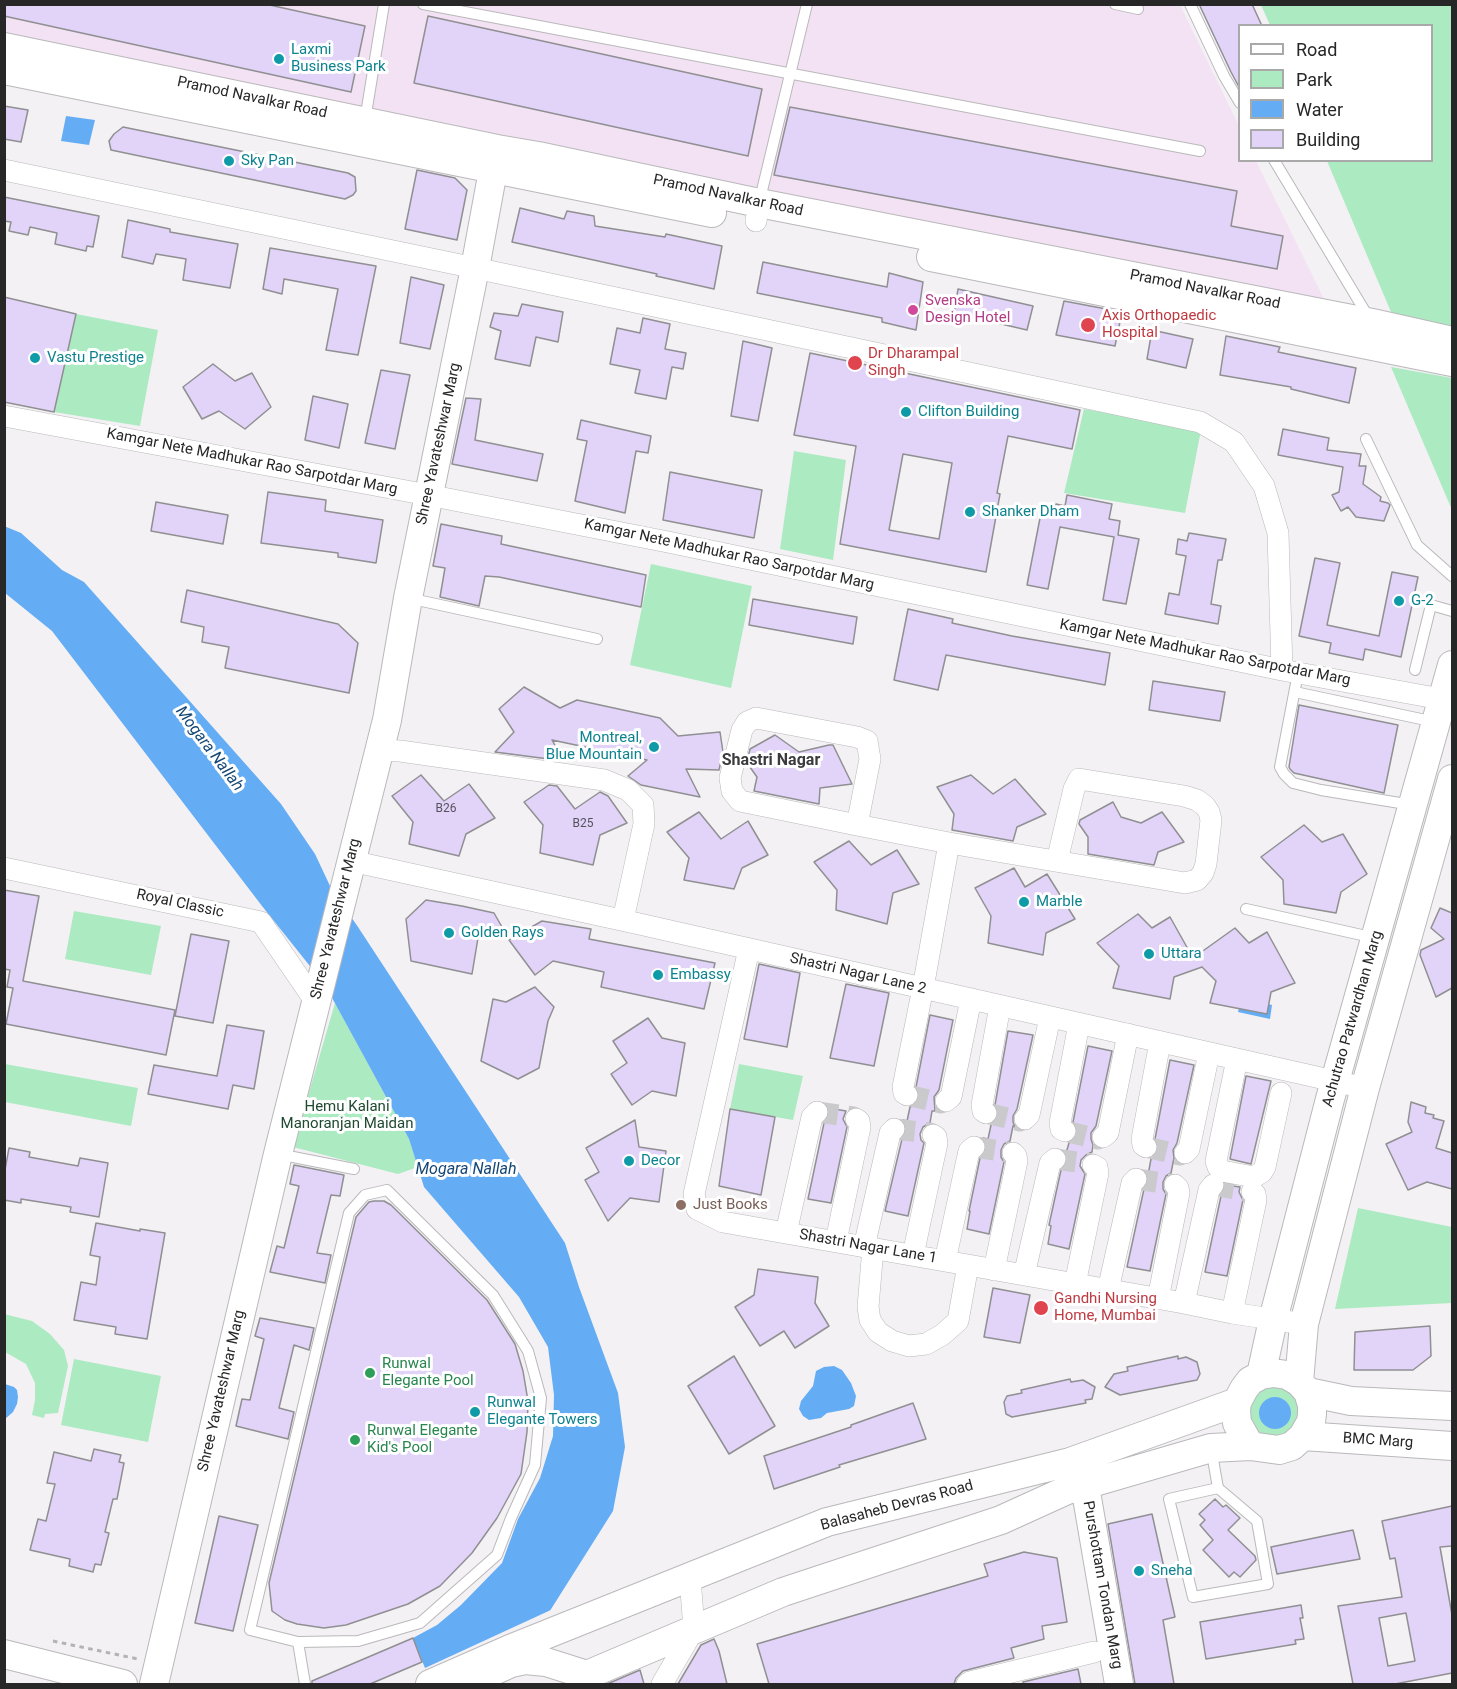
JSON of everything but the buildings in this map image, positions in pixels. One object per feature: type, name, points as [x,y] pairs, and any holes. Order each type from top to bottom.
[{"type":"street","name":"Pramod Navalkar Road","points":[[4,47],[365,122],[495,159]]},
{"type":"street","name":"Pramod Navalkar Road","points":[[4,70],[495,159],[538,156],[757,212],[1452,362]]},
{"type":"street","name":"Shree Yavateshwar Marg","points":[[150,1673],[387,720],[408,598],[495,159]]},
{"type":"street","points":[[4,170],[1200,422],[1234,442],[1264,486],[1278,533],[1292,678]]},
{"type":"street","name":"Pramod Navalkar Road","points":[[757,212],[1372,323],[1452,341]]},
{"type":"street","name":"Kamgar Nete Madhukar Rao Sarpotdar Marg","points":[[4,416],[668,542],[1292,678],[1443,708]]},
{"type":"street","name":"Achutrao Patwardhan Marg","points":[[1261,1375],[1273,1320],[1335,1082],[1413,805],[1443,708],[1452,665]]},
{"type":"street","points":[[857,825],[870,759],[867,741],[857,737],[756,718],[747,722],[742,730],[730,778],[732,791],[740,801],[857,825],[949,843],[1185,883],[1197,880],[1203,873],[1211,820],[1209,812],[1205,806],[1184,796],[1079,778],[1074,789],[1057,861]]},
{"type":"street","points":[[379,750],[604,780],[628,790],[643,805],[644,824],[623,920]]},
{"type":"street","name":"Achutrao Patwardhan Marg","points":[[1303,1387],[1304,1324],[1365,1088],[1452,779]]},
{"type":"street","points":[[907,1095],[903,1087],[949,843]]},
{"type":"street","name":"Royal Classic","points":[[4,868],[261,922],[317,995]]},
{"type":"street","name":"Shastri Nagar Lane 2","points":[[348,874],[623,920],[1365,1088]]},
{"type":"street","name":"Shastri Nagar Lane 1","points":[[749,949],[694,1194],[697,1209],[723,1222],[1304,1324]]},
{"type":"street","points":[[946,1101],[951,1097],[971,999]]},
{"type":"street","points":[[986,1113],[982,1105],[1000,1006]]},
{"type":"street","points":[[1025,1119],[1029,1115],[1050,1017]]},
{"type":"street","points":[[1065,1131],[1061,1129],[1060,1123],[1079,1024]]},
{"type":"street","points":[[1103,1137],[1108,1132],[1128,1034]]},
{"type":"street","points":[[1146,1147],[1142,1139],[1160,1042]]},
{"type":"street","points":[[1185,1153],[1189,1149],[1209,1053]]},
{"type":"street","points":[[1237,1059],[1216,1161],[1222,1171],[1254,1177],[1262,1172],[1281,1093]]},
{"type":"street","points":[[786,1233],[812,1117],[817,1112]]},
{"type":"street","points":[[836,1241],[860,1127],[856,1119]]},
{"type":"street","points":[[894,1129],[890,1133],[868,1247],[870,1320],[878,1332],[892,1341],[909,1346],[926,1344],[942,1335],[958,1321],[968,1265]]},
{"type":"street","points":[[913,1256],[937,1143],[933,1135]]},
{"type":"street","points":[[945,1261],[969,1151],[974,1147]]},
{"type":"street","points":[[994,1270],[1017,1161],[1016,1156],[1012,1153]]},
{"type":"street","points":[[1024,1275],[1050,1163],[1054,1159]]},
{"type":"street","points":[[1075,1284],[1098,1173],[1093,1165]]},
{"type":"street","points":[[1108,1290],[1132,1183],[1136,1179]]},
{"type":"street","points":[[1158,1299],[1179,1193],[1175,1185]]},
{"type":"street","points":[[1184,1303],[1209,1190],[1214,1185]]},
{"type":"street","points":[[1233,1313],[1257,1200],[1252,1192]]},
{"type":"street","points":[[1250,1446],[1237,1423],[1237,1402],[1250,1381],[1261,1375],[1273,1373],[1287,1375],[1303,1387],[1351,1401],[1452,1406]]},
{"type":"street","points":[[465,1684],[510,1656],[546,1662],[587,1675],[783,1592],[1001,1520],[1076,1488],[1211,1448],[1250,1446],[1279,1450],[1292,1446],[1303,1436],[1311,1422],[1312,1405],[1303,1387]]},
{"type":"street","name":"Balasaheb Devras Road","points":[[430,1684],[510,1656],[827,1522],[1070,1462],[1237,1402]]},
{"type":"street","name":"BMC Marg","points":[[1303,1436],[1452,1446]]},
{"type":"street","points":[[1070,1462],[1076,1488]]},
{"type":"street","name":"Purshottam Tondan Marg","points":[[1076,1488],[1090,1571],[1119,1684]]},
{"type":"street","name":"Purshottam Tondan Marg","points":[[1090,1571],[1094,1652],[1100,1684]]},
{"type":"street","points":[[662,1684],[694,1629],[690,1578]]},
{"type":"street","points":[[967,1684],[1094,1652]]},
{"type":"street","points":[[4,1654],[123,1684]]},
{"type":"lane","points":[[365,122],[384,4]]},
{"type":"lane","points":[[423,4],[1200,151]]},
{"type":"lane","points":[[757,212],[807,4]]},
{"type":"lane","points":[[1115,4],[1138,9]]},
{"type":"lane","points":[[1190,4],[1238,101]]},
{"type":"lane","points":[[1275,162],[1372,323]]},
{"type":"lane","points":[[1366,439],[1417,544],[1452,576]]},
{"type":"lane","points":[[408,598],[597,639]]},
{"type":"lane","points":[[1415,670],[1431,605],[1452,611]]},
{"type":"lane","points":[[1292,678],[1280,767],[1284,774],[1293,783],[1321,790],[1413,805]]},
{"type":"lane","points":[[1246,909],[1376,938]]},
{"type":"lane","points":[[278,1154],[354,1169]]},
{"type":"lane","points":[[387,1190],[493,1295],[528,1351],[541,1398],[535,1465],[497,1555],[420,1623],[358,1641],[298,1642],[250,1630],[349,1213],[365,1195],[387,1190]]},
{"type":"lane","points":[[1211,1448],[1218,1488],[1257,1521],[1268,1584],[1192,1597],[1169,1498],[1218,1488]]},
{"type":"lane","points":[[298,1642],[305,1684]]},
{"type":"path","points":[[48,1640],[150,1673]]},
{"type":"shaded area","points":[[4,5],[1180,5],[1238,124],[1238,162],[1256,162],[1326,303],[5,46]]},
{"type":"green space","points":[[1261,5],[1452,5],[1452,329],[1394,319],[1327,162],[1433,162],[1433,24],[1270,24]]},
{"type":"green space","points":[[76,314],[158,330],[140,426],[54,412]]},
{"type":"green space","points":[[1391,367],[1452,378],[1452,510]]},
{"type":"green space","points":[[1084,409],[1201,430],[1185,513],[1064,493]]},
{"type":"green space","points":[[794,451],[846,460],[833,560],[780,549]]},
{"type":"green space","points":[[651,564],[752,586],[731,688],[630,665]]},
{"type":"green space","points":[[74,911],[161,926],[151,975],[65,959]]},
{"type":"green space","name":"Hemu Kalani Manoranjan Maidan","points":[[335,1003],[409,1139],[418,1167],[398,1174],[293,1147]]},
{"type":"green space","points":[[5,1064],[138,1088],[131,1126],[5,1102]]},
{"type":"green space","points":[[739,1064],[803,1076],[793,1120],[730,1109]]},
{"type":"green space","points":[[1358,1208],[1452,1227],[1452,1303],[1335,1309]]},
{"type":"green space","points":[[4,1314],[32,1321],[50,1334],[64,1350],[68,1366],[58,1413],[45,1414],[44,1418],[32,1415],[35,1383],[26,1364],[5,1352]]},
{"type":"green space","points":[[74,1359],[161,1376],[148,1442],[61,1425]]},
{"type":"green space","points":[[1268,1385],[1283,1386],[1301,1403],[1298,1429],[1272,1440],[1252,1429],[1248,1403],[1253,1394]]},
{"type":"water","points":[[66,116],[95,120],[89,145],[61,141]]},
{"type":"water","name":"Mogara Nallah","points":[[4,526],[21,533],[62,570],[84,582],[281,804],[315,854],[331,888],[565,1243],[618,1393],[625,1447],[613,1511],[517,1663],[397,1684],[422,1662],[413,1638],[437,1625],[461,1605],[502,1563],[518,1519],[540,1478],[553,1436],[554,1395],[548,1347],[519,1297],[424,1187],[409,1139],[325,985],[52,631],[5,593]]},
{"type":"water","points":[[1241,998],[1272,1005],[1270,1019],[1238,1012]]},
{"type":"water","points":[[834,1366],[842,1370],[851,1383],[856,1396],[854,1406],[809,1420],[799,1409],[801,1401],[813,1386],[816,1371]]},
{"type":"water","points":[[5,1384],[17,1390],[18,1397],[13,1412],[5,1419]]},
{"type":"water","points":[[1275,1397],[1286,1402],[1291,1413],[1286,1424],[1275,1429],[1264,1424],[1259,1413],[1264,1402]]},
{"type":"pier","points":[[553,1609],[506,1684],[394,1684],[418,1661],[413,1638],[425,1668]]},
{"type":"tunnel","points":[[907,1095],[941,1103],[946,1101]]},
{"type":"tunnel","points":[[817,1112],[856,1119]]},
{"type":"tunnel","points":[[986,1113],[1020,1121],[1025,1119]]},
{"type":"tunnel","points":[[894,1129],[933,1135]]},
{"type":"tunnel","points":[[1065,1131],[1098,1139],[1103,1137]]},
{"type":"tunnel","points":[[974,1147],[1013,1153]]},
{"type":"tunnel","points":[[1146,1147],[1180,1155],[1185,1153]]},
{"type":"tunnel","points":[[1055,1159],[1093,1165]]},
{"type":"tunnel","points":[[1136,1179],[1175,1185]]},
{"type":"tunnel","points":[[1213,1185],[1252,1192]]},
{"type":"place","name":"Laxmi Business Park","points":[[279,59]]},
{"type":"place","name":"Sky Pan","points":[[229,161]]},
{"type":"place","name":"Svenska Design Hotel","points":[[913,310]]},
{"type":"place","name":"Axis Orthopaedic Hospital","points":[[1088,325]]},
{"type":"place","name":"Vastu Prestige","points":[[35,358]]},
{"type":"place","name":"Dr Dharampal Singh","points":[[855,363]]},
{"type":"place","name":"Clifton Building","points":[[906,412]]},
{"type":"place","name":"Shanker Dham","points":[[970,512]]},
{"type":"place","name":"G-2","points":[[1399,601]]},
{"type":"place","name":"Montreal, Blue Mountain","points":[[654,747]]},
{"type":"place","name":"Marble","points":[[1024,902]]},
{"type":"place","name":"Golden Rays","points":[[449,933]]},
{"type":"place","name":"Uttara","points":[[1149,954]]},
{"type":"place","name":"Embassy","points":[[658,975]]},
{"type":"place","name":"Decor","points":[[629,1161]]},
{"type":"place","name":"Just Books","points":[[681,1205]]},
{"type":"place","name":"Gandhi Nursing Home, Mumbai","points":[[1041,1308]]},
{"type":"place","name":"Runwal Elegante Pool","points":[[370,1373]]},
{"type":"place","name":"Runwal Elegante Towers","points":[[475,1412]]},
{"type":"place","name":"Runwal Elegante Kid's Pool","points":[[355,1440]]},
{"type":"place","name":"Sneha","points":[[1139,1571]]},
{"type":"district","name":"Shastri Nagar","points":[[771,761]]}]
